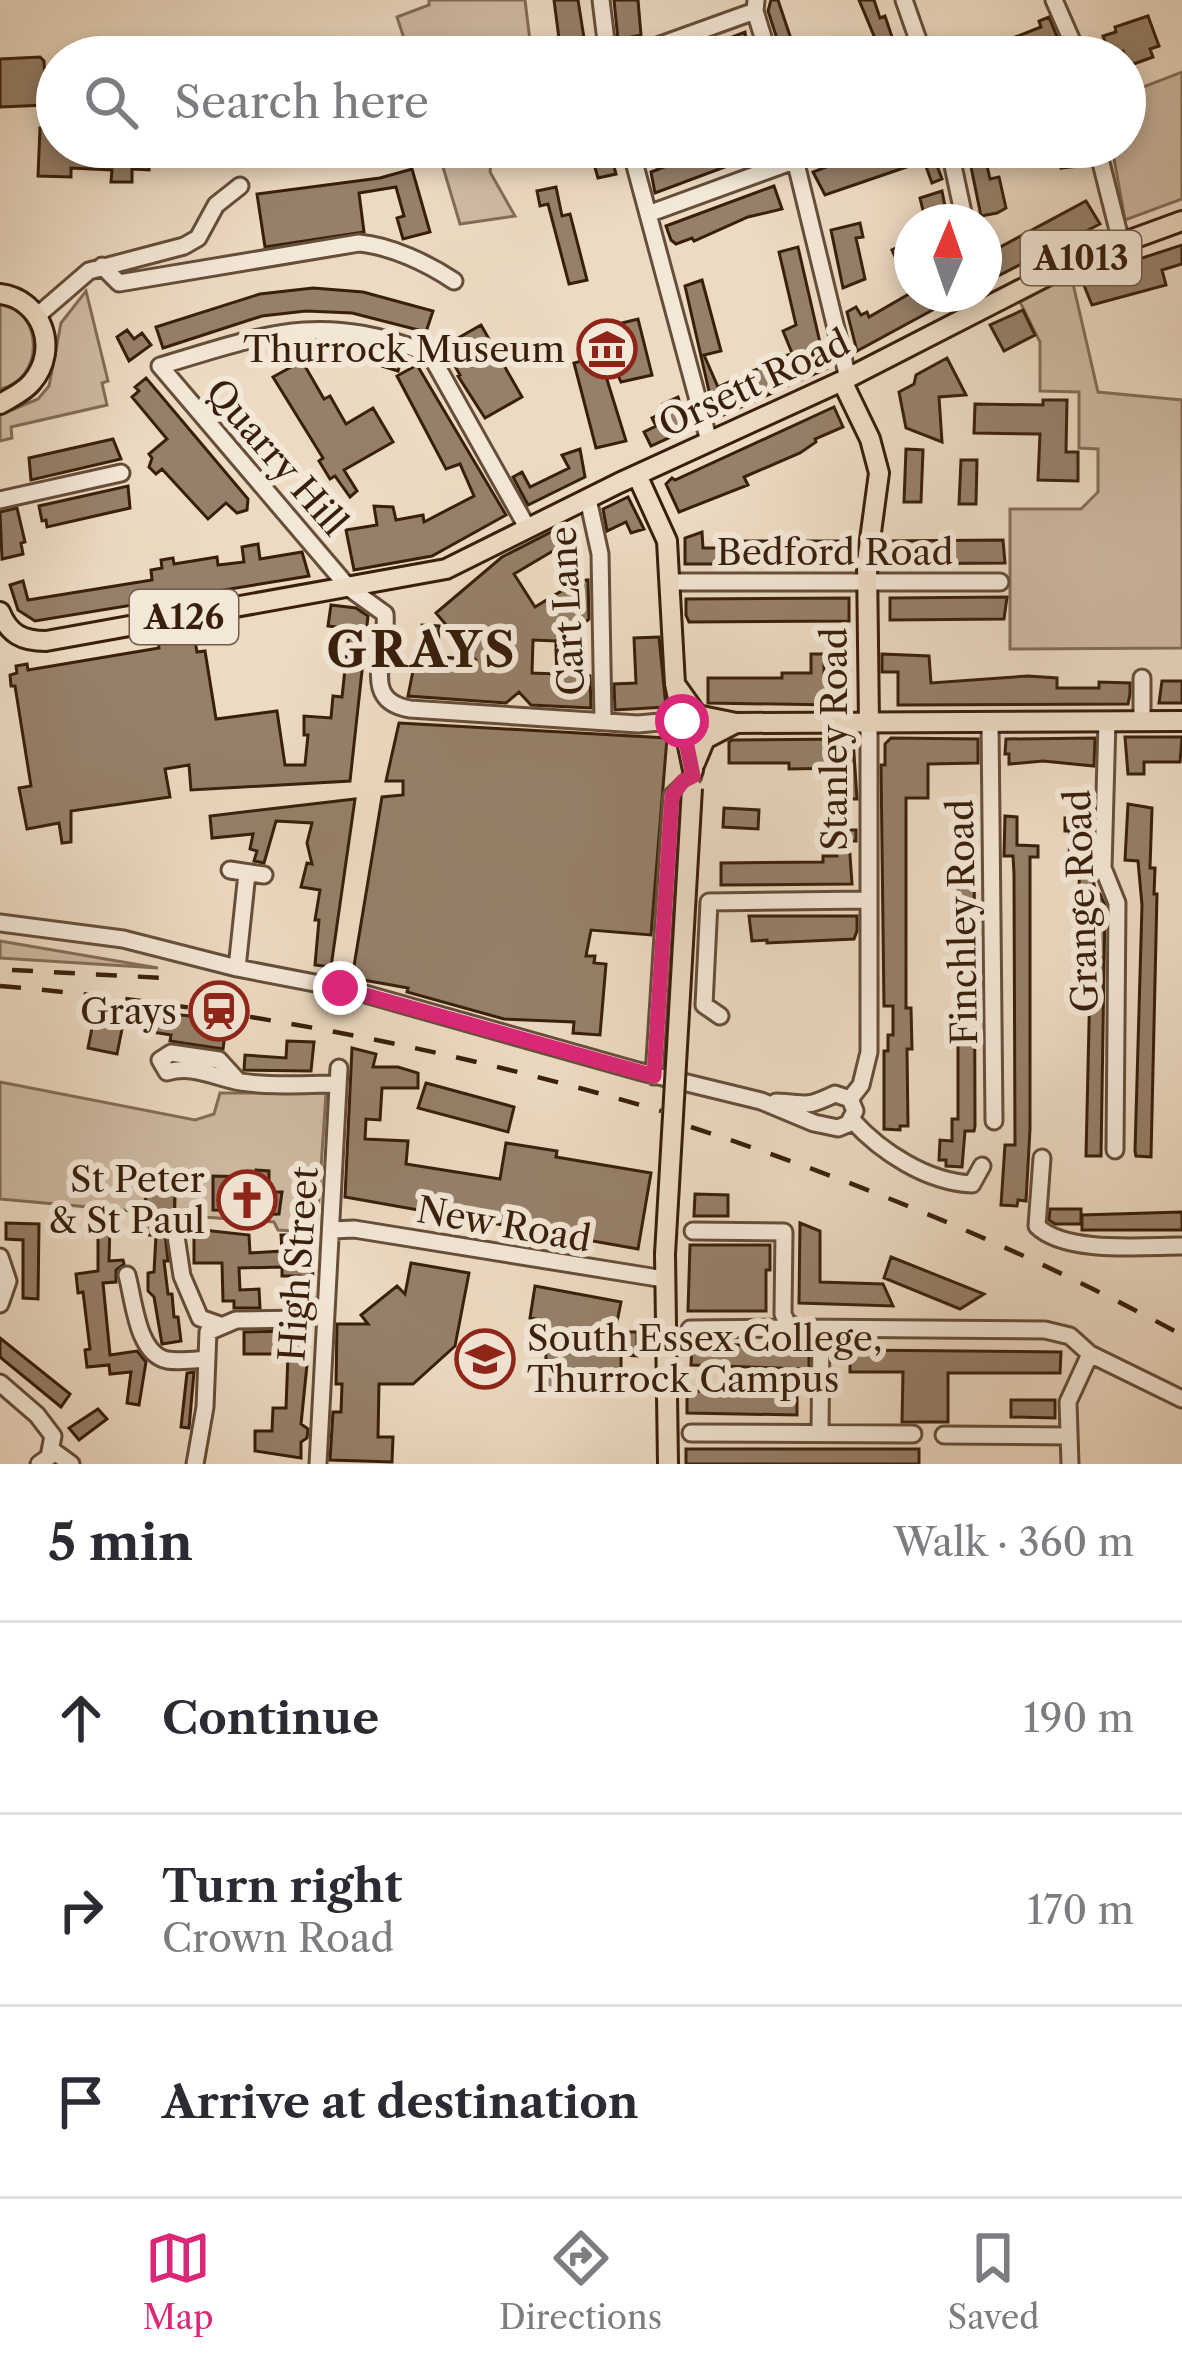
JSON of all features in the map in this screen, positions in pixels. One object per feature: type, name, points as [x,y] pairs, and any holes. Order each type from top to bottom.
[{"type":"main road","name":"Orsett Road","points":[[1002,291],[1182,221]]},
{"type":"main road","points":[[0,294],[16,297],[38,315],[44,337],[42,362],[32,382],[4,399]]},
{"type":"main road","name":"Orsett Road","points":[[355,592],[446,569],[845,380],[961,312]]},
{"type":"main road","name":"Stanley Road","points":[[845,380],[879,473],[866,581],[869,723]]},
{"type":"main road","points":[[637,475],[667,541],[675,684],[693,778]]},
{"type":"main road","name":"A126","points":[[0,612],[19,637],[46,641],[355,592]]},
{"type":"main road","points":[[675,684],[697,715],[736,723],[1182,721]]},
{"type":"main road","points":[[668,1464],[664,1279],[693,778],[705,739],[736,723]]},
{"type":"street","points":[[601,0],[605,36]]},
{"type":"street","points":[[904,0],[917,36]]},
{"type":"street","points":[[1054,0],[1070,36]]},
{"type":"street","points":[[679,36],[755,5],[763,36]]},
{"type":"street","points":[[636,168],[709,441]]},
{"type":"street","points":[[648,214],[760,168]]},
{"type":"street","points":[[797,168],[845,380]]},
{"type":"street","points":[[953,168],[961,204]]},
{"type":"street","points":[[1102,168],[1121,242]]},
{"type":"street","points":[[38,315],[89,271],[184,246],[198,238],[224,196],[240,186]]},
{"type":"street","points":[[102,266],[119,283],[358,243],[434,267],[454,281]]},
{"type":"street","name":"Quarry Hill","points":[[355,592],[160,366],[259,336],[298,330],[373,333],[430,354],[527,527]]},
{"type":"street","points":[[0,500],[121,473]]},
{"type":"street","name":"Cart Lane","points":[[588,499],[600,554],[603,721]]},
{"type":"street","name":"Bedford Road","points":[[671,582],[1000,582]]},
{"type":"street","points":[[355,592],[385,614],[380,694],[387,703],[410,709],[603,721],[671,722],[679,710]]},
{"type":"street","points":[[1142,678],[1142,721]]},
{"type":"street","name":"Finchley Road","points":[[990,721],[994,1121]]},
{"type":"street","name":"Grange Road","points":[[1107,721],[1103,868],[1118,903],[1115,1150]]},
{"type":"street","name":"Stanley Road","points":[[850,1099],[861,1085],[868,1052],[869,723]]},
{"type":"street","points":[[654,1076],[672,796],[683,781],[693,778]]},
{"type":"street","points":[[237,968],[247,872]]},
{"type":"street","points":[[720,1016],[704,1005],[709,902],[868,900]]},
{"type":"street","points":[[0,923],[123,939],[351,990],[654,1076],[761,1101],[814,1123],[838,1128],[852,1120],[855,1112],[850,1099],[835,1094],[823,1103],[761,1101]]},
{"type":"street","name":"High Street","points":[[239,1082],[338,1076],[318,1464]]},
{"type":"street","points":[[823,1103],[821,1114],[827,1124]]},
{"type":"street","points":[[852,1120],[873,1143],[911,1166],[962,1184],[972,1184],[982,1166]]},
{"type":"street","points":[[1042,1157],[1037,1226],[1044,1234],[1099,1247],[1182,1246]]},
{"type":"street","name":"New Road","points":[[333,1230],[354,1229],[664,1279]]},
{"type":"street","points":[[693,1231],[784,1232],[783,1314],[787,1323],[799,1328]]},
{"type":"street","points":[[176,1236],[182,1276],[200,1318],[220,1325]]},
{"type":"street","points":[[0,1257],[8,1281],[0,1304]]},
{"type":"street","points":[[128,1275],[147,1345],[156,1356],[171,1361],[207,1359]]},
{"type":"street","points":[[113,1299],[133,1296]]},
{"type":"street","points":[[196,1464],[206,1406],[208,1332],[236,1320],[306,1319]]},
{"type":"street","points":[[690,1329],[1045,1330],[1070,1336],[1090,1354],[1182,1400]]},
{"type":"street","points":[[820,1434],[821,1329]]},
{"type":"street","points":[[1070,1464],[1068,1402],[1090,1354]]},
{"type":"street","points":[[0,1383],[49,1427],[52,1450],[71,1464]]},
{"type":"street","points":[[691,1432],[913,1434]]},
{"type":"street","points":[[944,1435],[1069,1436]]},
{"type":"street","points":[[38,1464],[52,1450]]},
{"type":"shaded area","points":[[429,0],[525,0],[529,36],[403,36],[397,17],[429,5]]},
{"type":"shaded area","points":[[1182,72],[1182,199],[1125,220],[1116,168],[1146,168],[1146,86]]},
{"type":"shaded area","points":[[443,168],[490,168],[515,216],[460,224]]},
{"type":"shaded area","points":[[1071,275],[1098,392],[1182,400],[1182,648],[1010,649],[1010,509],[1081,509],[1098,492],[1098,449],[1079,448],[1079,392],[1040,391],[1040,342],[1020,302]]},
{"type":"shaded area","points":[[86,291],[108,381],[102,383],[107,405],[11,427],[12,438],[0,441],[0,415],[38,399],[49,386],[61,323]]},
{"type":"shaded area","points":[[0,303],[25,319],[33,346],[25,373],[0,389]]},
{"type":"shaded area","points":[[0,941],[158,968],[0,958]]},
{"type":"shaded area","points":[[0,1082],[195,1120],[214,1114],[220,1093],[326,1093],[318,1213],[311,1232],[278,1230],[274,1222],[175,1215],[175,1191],[146,1191],[144,1212],[0,1199]]},
{"type":"building","points":[[554,0],[578,0],[584,36],[559,36]]},
{"type":"building","points":[[614,0],[638,0],[641,35],[618,36]]},
{"type":"building","points":[[771,0],[778,0],[790,36],[776,36],[768,11]]},
{"type":"building","points":[[859,0],[874,0],[880,18],[885,16],[892,36],[874,36]]},
{"type":"building","points":[[1148,16],[1159,46],[1150,49],[1153,57],[1146,60],[1146,36],[1103,36],[1116,32],[1115,27]]},
{"type":"building","points":[[1049,17],[1057,36],[1018,36],[1041,27],[1039,21]]},
{"type":"building","points":[[36,57],[36,105],[0,107],[0,59]]},
{"type":"building","points":[[38,168],[71,168],[71,177],[38,176]]},
{"type":"building","points":[[71,168],[149,168],[132,169],[132,182],[111,182],[112,170]]},
{"type":"building","points":[[595,168],[614,168],[616,174],[598,178]]},
{"type":"building","points":[[661,168],[722,168],[655,193],[651,172]]},
{"type":"building","points":[[823,168],[904,168],[825,195],[813,172]]},
{"type":"building","points":[[927,168],[938,168],[942,179],[932,183]]},
{"type":"building","points":[[971,168],[988,168],[990,179],[999,177],[1006,208],[979,204]]},
{"type":"building","points":[[412,169],[430,232],[403,239],[397,218],[404,216],[396,187],[359,193],[364,232],[265,247],[257,194],[380,178]]},
{"type":"building","points":[[774,186],[782,209],[748,217],[694,241],[676,244],[671,240],[666,226]]},
{"type":"building","points":[[556,187],[562,216],[570,214],[587,280],[569,284],[548,204],[540,206],[537,191]]},
{"type":"building","points":[[942,191],[944,204],[921,204],[920,198]]},
{"type":"building","points":[[1086,201],[1100,224],[1002,274],[1002,246]]},
{"type":"building","points":[[860,223],[863,237],[856,238],[865,279],[843,288],[831,230]]},
{"type":"building","points":[[1182,245],[1182,264],[1162,270],[1166,285],[1092,305],[1081,278]]},
{"type":"building","points":[[798,247],[830,367],[721,416],[714,413],[685,286],[702,280],[721,351],[704,355],[718,387],[792,353],[783,331],[796,325],[779,252]]},
{"type":"building","points":[[313,288],[363,292],[433,311],[426,332],[352,313],[306,311],[262,316],[163,348],[156,327],[260,294]]},
{"type":"building","points":[[894,303],[894,312],[929,312],[857,351],[847,312],[856,307],[869,317]]},
{"type":"building","points":[[1023,310],[1035,335],[1004,351],[990,325]]},
{"type":"building","points":[[638,319],[652,375],[621,382],[614,366],[604,370],[626,441],[596,448],[574,363],[601,356],[596,339],[603,337],[602,328]]},
{"type":"building","points":[[481,325],[522,397],[485,418],[444,346]]},
{"type":"building","points":[[127,330],[134,339],[142,333],[151,345],[129,361],[117,337]]},
{"type":"building","points":[[356,345],[402,357],[398,371],[353,357]]},
{"type":"building","points":[[947,358],[966,395],[939,397],[942,442],[906,428],[899,392],[914,384],[916,375]]},
{"type":"building","points":[[302,361],[324,399],[330,396],[346,424],[373,408],[393,442],[344,470],[357,491],[350,497],[335,476],[330,479],[319,461],[323,458],[273,377]]},
{"type":"building","points":[[417,365],[506,515],[432,556],[354,570],[346,530],[377,525],[374,506],[393,507],[396,520],[423,515],[424,522],[474,496],[460,464],[446,469],[397,376]]},
{"type":"building","points":[[146,378],[248,499],[247,510],[237,513],[226,503],[208,519],[162,469],[156,474],[149,467],[149,454],[167,439],[132,397]]},
{"type":"building","points":[[678,397],[686,430],[651,446],[644,432],[656,426],[652,418],[666,411],[663,404]]},
{"type":"building","points":[[1043,400],[1067,400],[1066,452],[1078,452],[1078,481],[1038,480],[1040,434],[974,433],[975,404],[1043,405]]},
{"type":"building","points":[[834,407],[843,427],[815,439],[800,453],[744,477],[748,485],[679,512],[666,484],[672,478]]},
{"type":"building","points":[[113,439],[121,459],[31,480],[29,458]]},
{"type":"building","points":[[580,449],[585,477],[528,505],[513,477],[522,472],[530,487],[569,468],[562,455]]},
{"type":"building","points":[[906,449],[923,450],[921,502],[904,502]]},
{"type":"building","points":[[961,460],[977,460],[976,504],[959,504]]},
{"type":"building","points":[[128,486],[130,508],[47,527],[46,520],[42,521],[39,506]]},
{"type":"building","points":[[628,497],[644,529],[631,533],[626,522],[607,531],[603,509]]},
{"type":"building","points":[[17,508],[23,554],[2,559],[0,512]]},
{"type":"building","points":[[555,530],[563,545],[514,574],[535,607],[578,581],[588,580],[589,619],[556,646],[556,641],[533,640],[532,673],[557,674],[556,650],[573,649],[573,675],[590,676],[591,708],[531,705],[519,692],[506,703],[408,696],[422,625],[439,626],[438,657],[475,659],[436,613],[502,557]]},
{"type":"building","points":[[702,532],[703,548],[734,548],[734,541],[846,541],[850,564],[685,564],[685,538]]},
{"type":"building","points":[[1003,540],[1005,563],[881,564],[883,541]]},
{"type":"building","points":[[258,544],[260,559],[302,552],[309,576],[35,621],[18,610],[10,585],[23,581],[28,600],[152,580],[151,570],[162,568],[161,560],[173,558],[174,564],[217,557],[218,565],[244,562],[242,547]]},
{"type":"building","points":[[1007,597],[1004,619],[890,620],[890,598]]},
{"type":"building","points":[[849,598],[849,621],[689,622],[686,615],[686,599]]},
{"type":"building","points":[[331,605],[356,608],[368,616],[350,781],[191,790],[189,765],[165,769],[170,797],[71,811],[71,842],[62,843],[59,823],[27,829],[19,788],[31,786],[15,686],[11,686],[10,675],[17,673],[16,666],[27,664],[28,670],[159,648],[157,636],[193,630],[197,652],[205,651],[216,719],[277,711],[285,765],[305,765],[308,735],[304,735],[304,716],[331,718],[333,696],[342,697],[349,633],[328,626]]},
{"type":"building","points":[[659,637],[666,707],[615,710],[614,684],[636,683],[634,638]]},
{"type":"building","points":[[811,654],[824,654],[824,678],[831,678],[833,705],[708,703],[708,678],[811,673]]},
{"type":"building","points":[[882,654],[929,656],[931,683],[1028,676],[1057,678],[1057,688],[1130,683],[1130,694],[1128,704],[898,705],[898,672],[882,672]]},
{"type":"building","points":[[1162,681],[1182,681],[1182,703],[1159,703]]},
{"type":"building","points":[[399,723],[667,738],[651,935],[591,930],[586,956],[606,964],[600,1035],[573,1033],[574,1022],[504,1019],[407,992],[408,988],[352,978],[382,797],[403,795],[403,781],[386,781]]},
{"type":"building","points":[[1125,737],[1182,737],[1180,762],[1144,762],[1144,774],[1128,774]]},
{"type":"building","points":[[891,738],[978,739],[978,763],[928,764],[928,798],[906,798],[906,1008],[911,1008],[912,1049],[907,1049],[908,1126],[900,1130],[884,1129],[884,1051],[888,1051],[888,1035],[893,1035],[893,1006],[884,1006],[881,765],[885,765],[885,744]]},
{"type":"building","points":[[1095,738],[1094,766],[1043,761],[1009,764],[1009,754],[1005,754],[1006,739]]},
{"type":"building","points":[[853,739],[857,799],[839,799],[843,768],[729,763],[732,740]]},
{"type":"building","points":[[355,799],[331,967],[315,965],[320,890],[301,887],[307,863],[312,864],[307,843],[312,823],[276,821],[264,863],[254,861],[253,834],[212,838],[210,816]]},
{"type":"building","points":[[1128,804],[1152,808],[1150,868],[1155,868],[1157,894],[1151,1157],[1136,1156],[1135,1151],[1142,905],[1138,861],[1125,860]]},
{"type":"building","points":[[724,808],[759,810],[758,829],[723,827]]},
{"type":"building","points":[[958,808],[974,808],[975,1126],[974,1131],[965,1131],[962,1167],[946,1166],[946,1160],[939,1160],[940,1140],[952,1141],[952,1119],[958,1119]]},
{"type":"building","points":[[1005,816],[1017,817],[1017,845],[1038,846],[1038,857],[1030,857],[1026,1201],[1018,1200],[1017,1206],[1001,1205],[1005,1145],[1015,1145],[1014,874],[1013,856],[1004,856]]},
{"type":"building","points":[[1065,818],[1092,818],[1095,890],[1079,890],[1080,858],[1069,858],[1070,831],[1065,831]]},
{"type":"building","points":[[837,830],[856,830],[856,841],[849,841],[852,884],[721,885],[721,863],[823,862],[823,856],[837,856]]},
{"type":"building","points":[[1092,894],[1100,894],[1105,905],[1101,1156],[1086,1156]]},
{"type":"building","points":[[749,916],[857,916],[857,931],[854,939],[752,941]]},
{"type":"building","name":"Grays","points":[[144,1011],[227,1020],[223,1049],[170,1041],[171,1035],[140,1030]]},
{"type":"building","points":[[93,1023],[122,1029],[117,1054],[88,1048]]},
{"type":"building","points":[[287,1041],[314,1042],[311,1071],[244,1070],[245,1055],[286,1058]]},
{"type":"building","points":[[352,1048],[376,1054],[373,1067],[418,1073],[418,1088],[382,1088],[380,1120],[366,1119],[365,1139],[408,1141],[406,1164],[500,1179],[506,1143],[651,1173],[638,1249],[345,1197]]},
{"type":"building","points":[[426,1083],[514,1107],[508,1132],[418,1108]]},
{"type":"building","name":"St Peter & St Paul","points":[[256,1170],[269,1171],[269,1192],[282,1192],[279,1214],[213,1210],[213,1176],[256,1177]]},
{"type":"building","points":[[146,1191],[175,1192],[174,1224],[165,1233],[168,1261],[164,1261],[181,1341],[162,1344],[154,1297],[148,1291],[156,1235],[145,1235]]},
{"type":"building","points":[[695,1194],[728,1195],[728,1216],[694,1216]]},
{"type":"building","points":[[1050,1209],[1081,1209],[1081,1224],[1055,1224],[1049,1220]]},
{"type":"building","points":[[1182,1212],[1182,1230],[1082,1230],[1082,1215]]},
{"type":"building","points":[[6,1223],[39,1224],[38,1299],[23,1298],[23,1240],[6,1239]]},
{"type":"building","points":[[800,1223],[820,1231],[820,1282],[883,1284],[893,1306],[799,1303]]},
{"type":"building","points":[[98,1225],[110,1225],[109,1261],[123,1260],[124,1264],[116,1270],[116,1282],[103,1283],[110,1355],[137,1351],[146,1362],[139,1405],[127,1403],[131,1372],[110,1374],[109,1365],[87,1367],[85,1350],[90,1349],[76,1274],[98,1271]]},
{"type":"building","points":[[194,1229],[249,1235],[250,1253],[282,1251],[281,1235],[311,1235],[314,1303],[300,1304],[300,1276],[282,1276],[282,1267],[239,1268],[240,1290],[259,1289],[260,1308],[234,1308],[234,1301],[223,1301],[222,1263],[194,1263]]},
{"type":"building","points":[[690,1245],[770,1245],[766,1311],[688,1311]]},
{"type":"building","points":[[891,1257],[984,1294],[960,1309],[884,1278]]},
{"type":"building","points":[[411,1263],[469,1273],[455,1346],[413,1384],[379,1384],[378,1437],[393,1437],[392,1462],[330,1460],[333,1412],[341,1412],[342,1384],[336,1384],[337,1324],[368,1324],[361,1315],[397,1286],[405,1294]]},
{"type":"building","points":[[535,1286],[621,1302],[615,1332],[637,1332],[637,1356],[621,1355],[621,1388],[545,1388],[547,1321],[530,1318]]},
{"type":"building","points":[[307,1331],[301,1424],[308,1429],[301,1442],[301,1458],[255,1451],[255,1431],[272,1431],[273,1408],[286,1408],[288,1354],[244,1354],[244,1332]]},
{"type":"building","points":[[0,1338],[70,1394],[61,1407],[0,1357]]},
{"type":"building","points":[[692,1343],[809,1348],[809,1369],[691,1365]]},
{"type":"building","points":[[850,1350],[1061,1352],[1060,1373],[948,1373],[948,1422],[902,1422],[903,1372],[850,1372]]},
{"type":"building","points":[[194,1372],[189,1428],[181,1427],[187,1373]]},
{"type":"building","points":[[687,1391],[797,1392],[797,1415],[687,1413]]},
{"type":"building","points":[[1011,1400],[1055,1400],[1055,1418],[1011,1417]]},
{"type":"building","points":[[98,1409],[107,1419],[79,1440],[69,1428]]},
{"type":"building","points":[[686,1449],[919,1449],[919,1464],[686,1464]]},
{"type":"railway","points":[[12,970],[164,978]]},
{"type":"railway","points":[[0,986],[168,1005],[334,1032],[498,1067],[661,1111]]},
{"type":"railway","points":[[691,1127],[941,1220],[1063,1274],[1182,1335]]},
{"type":"place","name":"Thurrock Museum","points":[[607,349]]},
{"type":"place","name":"Grays","points":[[219,1011]]},
{"type":"place","name":"St Peter & St Paul","points":[[247,1200]]},
{"type":"place","name":"South Essex College, Thurrock Campus","points":[[485,1359]]},
{"type":"district","name":"GRAYS","points":[[422,650]]},
{"type":"route","points":[[340,988],[654,1076],[672,796],[693,776],[682,721]]}]
